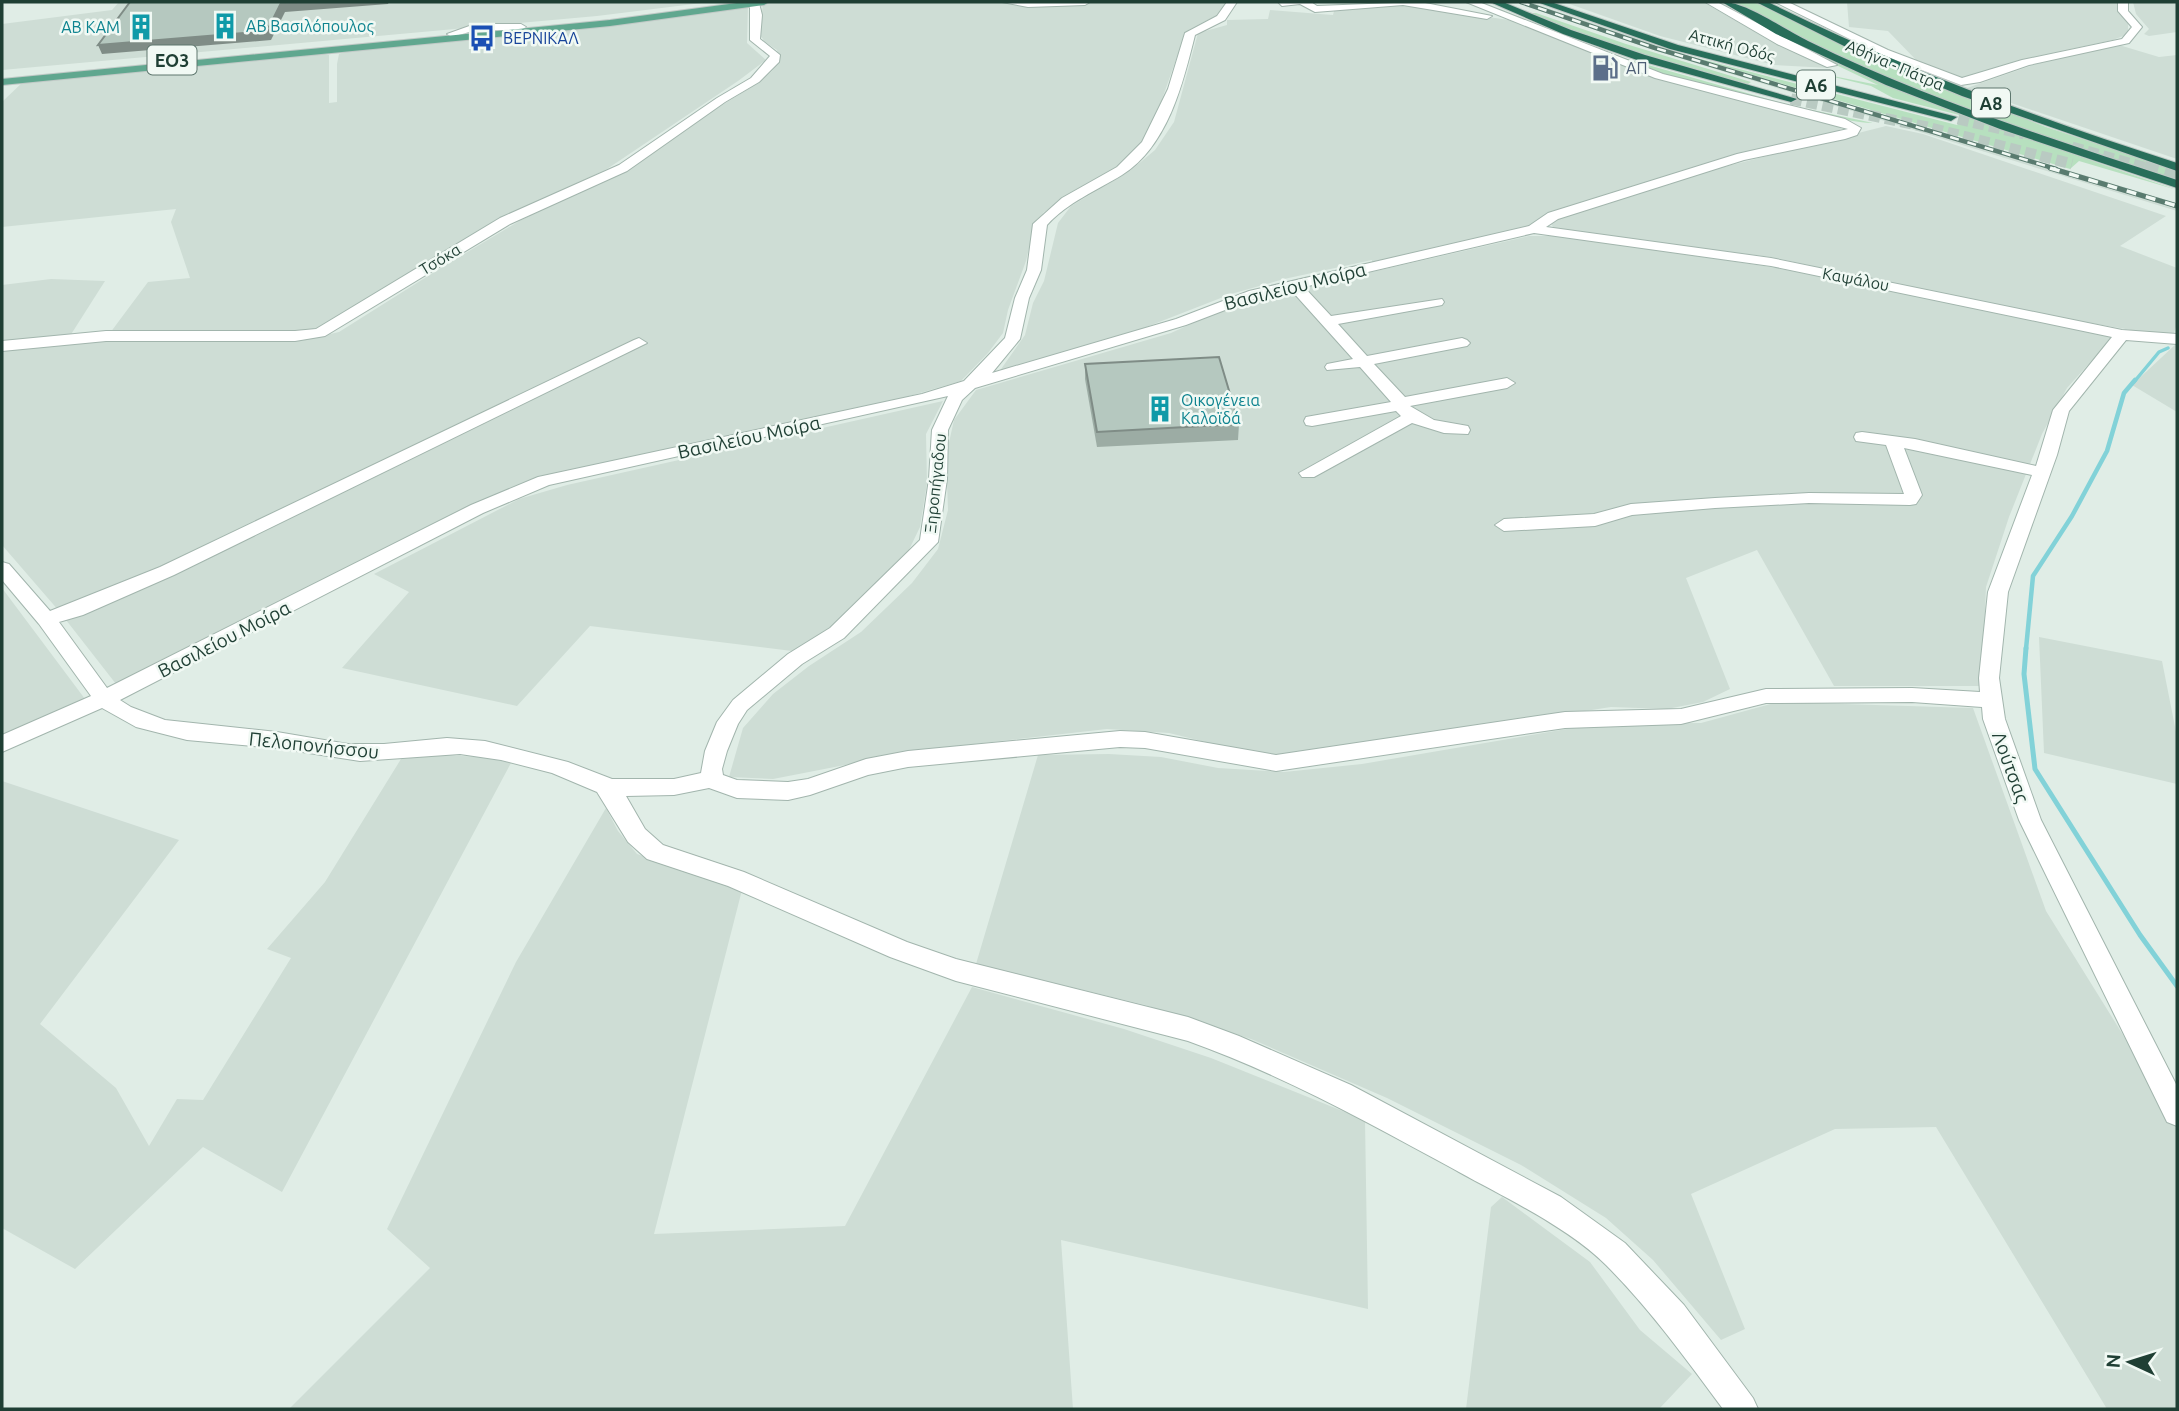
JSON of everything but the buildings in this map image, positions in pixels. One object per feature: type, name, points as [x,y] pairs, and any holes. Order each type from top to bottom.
[{"type":"highway","name":"Αττική Οδός","points":[[1495,2],[1579,37],[1651,62],[1791,99]]},
{"type":"highway","name":"Αττική Οδός","points":[[1542,2],[1700,55],[1958,119]]},
{"type":"highway","name":"Αθήνα - Πάτρα","points":[[1727,2],[1809,45],[1924,95],[2028,134],[2177,184]]},
{"type":"highway","name":"Αθήνα - Πάτρα","points":[[1761,2],[1837,40],[1950,88],[2048,125],[2177,167]]},
{"type":"highway","points":[[2072,164],[2177,195]]},
{"type":"main road","points":[[521,27],[736,2]]},
{"type":"main road","name":"ΕΟ3","points":[[2,79],[600,24],[759,3]]},
{"type":"main road","name":"ΕΟ3","points":[[2,79],[452,34]]},
{"type":"street","points":[[1007,2],[1086,2]]},
{"type":"street","name":"Ξηροπήγαδου","points":[[713,779],[711,769],[716,751],[728,722],[740,705],[795,659],[837,633],[929,542],[938,479],[940,430],[955,398],[1012,339],[1022,298],[1034,270],[1040,224],[1058,209],[1127,166],[1145,148],[1161,120],[1190,33],[1225,16],[1231,9],[1232,2]]},
{"type":"street","points":[[1282,3],[1297,2]]},
{"type":"street","points":[[1304,2],[1315,9],[1403,2],[1518,19]]},
{"type":"street","points":[[1471,2],[1659,76],[1855,128],[1853,132],[1841,136],[1741,158],[1553,216],[1534,229]]},
{"type":"street","points":[[1710,2],[1782,42],[1831,65]]},
{"type":"street","points":[[1780,2],[1895,57],[1950,80],[1967,83],[2026,62],[2125,41],[2132,37],[2137,27],[2123,10],[2123,2]]},
{"type":"street","name":"Τσόκα","points":[[2,345],[106,336],[295,336],[320,333],[498,225],[623,168],[755,80],[775,60],[775,55],[755,40],[759,3]]},
{"type":"street","points":[[452,34],[475,27],[521,27]]},
{"type":"street","name":"Βασιλείου Μοίρα","points":[[2,744],[104,699],[477,509],[544,481],[967,387],[1181,322],[1254,294],[1534,229]]},
{"type":"street","name":"Καψάλου","points":[[1534,229],[1771,262],[2122,335],[2176,339]]},
{"type":"street","points":[[1294,284],[1404,408],[1427,425],[1462,430]]},
{"type":"street","points":[[1328,321],[1437,302]]},
{"type":"street","name":"Λούτσας","points":[[2122,335],[2085,377],[2061,410],[1998,592],[1989,678],[1994,719],[2030,820],[2177,1112]]},
{"type":"street","points":[[46,619],[76,610],[167,571],[639,343]]},
{"type":"street","points":[[1334,367],[1462,343]]},
{"type":"street","points":[[1312,421],[1404,408],[1507,383]]},
{"type":"street","points":[[1308,473],[1404,408]]},
{"type":"street","points":[[1862,437],[1892,440],[2041,472]]},
{"type":"street","points":[[1504,525],[1595,520],[1652,507],[1740,501],[1809,498],[1910,500],[1913,495],[1912,485],[1892,440]]},
{"type":"street","points":[[2,568],[46,619],[104,699]]},
{"type":"street","points":[[1742,1409],[1673,1316],[1615,1253],[1551,1207],[1495,1174],[1341,1094],[1230,1044],[1163,1022],[957,970],[888,945],[736,879],[655,852],[647,848],[633,831],[609,788],[674,787],[713,779],[720,785],[737,789],[788,791],[810,787],[866,767],[908,759],[1119,739],[1145,740],[1276,763],[1565,720],[1601,716],[1696,715],[1735,704],[1743,699],[1766,696],[1912,695],[1993,699]]},
{"type":"street","name":"Πελοπονήσσου","points":[[104,699],[116,709],[136,719],[176,731],[278,740],[354,753],[472,747],[585,776],[609,788]]},
{"type":"shaded area","points":[[119,2],[710,2],[597,16],[2,70],[2,24],[112,10]]},
{"type":"shaded area","points":[[763,2],[1228,2],[1221,13],[1185,34],[1160,105],[1144,140],[1133,153],[1113,170],[1044,212],[1035,223],[1003,333],[961,381],[882,404],[564,471],[496,495],[116,684],[59,611],[2,545],[2,348],[104,338],[300,341],[339,332],[521,220],[591,186],[758,83],[772,71],[779,60],[777,50],[760,35]]},
{"type":"shaded area","points":[[1515,2],[1530,2],[1701,60],[2177,203],[2177,211],[1663,53]]},
{"type":"shaded area","points":[[1564,2],[1703,2],[1773,42],[1829,68],[1774,65],[1660,36]]},
{"type":"shaded area","points":[[1847,2],[2117,2],[2117,9],[2128,23],[2128,34],[2113,40],[2020,60],[1967,79],[1956,78],[1920,64],[1888,31],[1849,27]]},
{"type":"shaded area","points":[[2133,2],[2177,2],[2177,32],[2149,36],[2144,34],[2149,29],[2136,14]]},
{"type":"shaded area","points":[[748,5],[747,43],[766,60],[607,169],[498,221],[324,329],[310,332],[110,333],[148,282],[190,278],[171,222],[176,209],[2,227],[2,102],[25,80],[323,54],[329,55],[329,103],[337,102],[337,64],[339,54],[347,51],[625,24]]},
{"type":"shaded area","points":[[1405,5],[1523,22],[1648,76],[1843,127],[1836,133],[1795,142],[1531,226],[1372,265],[1372,260],[1284,279],[1231,294],[1131,333],[999,372],[1025,335],[1033,303],[1044,281],[1058,223],[1071,206],[1130,171],[1155,150],[1174,122],[1198,33],[1227,25],[1227,20],[1268,19],[1270,10],[1333,15],[1334,11]]},
{"type":"shaded area","points":[[2119,45],[2159,57],[2177,55],[2177,159],[1967,88],[2036,64]]},
{"type":"shaded area","points":[[1886,126],[1923,134],[2166,216],[2120,246],[2177,268],[2177,324],[2174,333],[2143,332],[2009,309],[1771,257],[1555,230],[1551,224],[1556,218],[1700,173]]},
{"type":"shaded area","points":[[1529,236],[1561,236],[1764,266],[1927,295],[2114,336],[2067,388],[2042,434],[2009,517],[1986,587],[1982,686],[1834,686],[1757,550],[1686,578],[1730,689],[1703,702],[1667,709],[1611,707],[1274,759],[1169,733],[1107,729],[922,750],[773,779],[729,777],[743,728],[773,694],[809,666],[861,632],[912,583],[938,549],[948,510],[946,456],[954,420],[976,390],[1171,333],[1219,311],[1276,294]]},
{"type":"shaded area","points":[[51,279],[105,281],[70,336],[2,343],[2,285]]},
{"type":"shaded area","points":[[2177,343],[2177,412],[2132,385]]},
{"type":"shaded area","points":[[943,401],[926,434],[927,483],[920,527],[908,552],[837,625],[792,651],[590,626],[517,706],[342,668],[409,592],[374,574],[519,499],[567,485]]},
{"type":"shaded area","points":[[2,588],[85,699],[2,737]]},
{"type":"shaded area","points":[[2039,637],[2162,661],[2177,737],[2177,784],[2044,753]]},
{"type":"shaded area","points":[[1778,702],[1973,708],[2046,911],[2166,1104],[2177,1131],[2177,1409],[2107,1409],[1936,1127],[1835,1129],[1691,1194],[1745,1329],[1721,1340],[1653,1260],[1606,1218],[1521,1165],[1387,1098],[1251,1039],[1145,1005],[976,964],[1038,755],[1109,754],[1161,757],[1218,768],[1284,772],[1362,764],[1596,724],[1701,723]]},
{"type":"shaded area","points":[[442,755],[481,757],[511,763],[282,1192],[203,1147],[75,1269],[2,1228],[2,781],[179,840],[40,1024],[116,1088],[149,1146],[177,1099],[203,1100],[291,958],[267,949],[325,882],[401,759]]},
{"type":"shaded area","points":[[606,808],[618,831],[637,854],[742,890],[654,1234],[845,1226],[972,987],[1124,1029],[1211,1058],[1365,1120],[1368,1309],[1061,1240],[1073,1409],[289,1409],[430,1268],[387,1229],[516,962]]},
{"type":"shaded area","points":[[1502,1197],[1590,1262],[1640,1330],[1692,1374],[1659,1409],[1466,1409],[1491,1207]]},
{"type":"green space","points":[[1733,2],[1756,2],[1834,41],[1915,76],[2046,127],[2177,170],[2177,181],[2007,123],[1895,80],[1786,30]]},
{"type":"green space","points":[[1528,13],[1536,13],[1751,82],[1748,84],[1637,52]]},
{"type":"green space","points":[[1790,43],[1983,121],[2177,190],[2079,161],[2070,169],[1689,56],[1957,125],[1967,117],[1893,98],[1871,86],[1813,72],[1878,85]]},
{"type":"green space","points":[[1606,53],[1789,105],[1873,123],[1792,109],[1711,90]]},
{"type":"waterway","points":[[2134,382],[2159,352],[2168,348]]},
{"type":"waterway","points":[[2026,649],[2033,576],[2072,516],[2107,451],[2124,393],[2135,380]]},
{"type":"waterway","points":[[2026,648],[2024,674],[2035,769],[2140,935],[2177,986]]},
{"type":"tunnel","points":[[1791,99],[1927,127],[2072,164]]},
{"type":"tunnel","points":[[1958,119],[2024,134]]},
{"type":"tunnel","points":[[2072,147],[2150,169]]},
{"type":"tunnel","points":[[2144,168],[2177,177]]},
{"type":"railway","points":[[1521,2],[1655,48],[2056,169]]},
{"type":"railway","points":[[2050,168],[2177,206]]},
{"type":"place","name":"ΑΒ Βασιλόπουλος","points":[[225,26]]},
{"type":"place","name":"ΑΒ ΚΑΜ","points":[[141,27]]},
{"type":"place","name":"ΒΕΡΝΙΚΑΛ","points":[[482,38]]},
{"type":"place","name":"ΑΠ","points":[[1605,68]]},
{"type":"place","name":"Οικογένεια Καλοϊδά","points":[[1160,409]]}]
